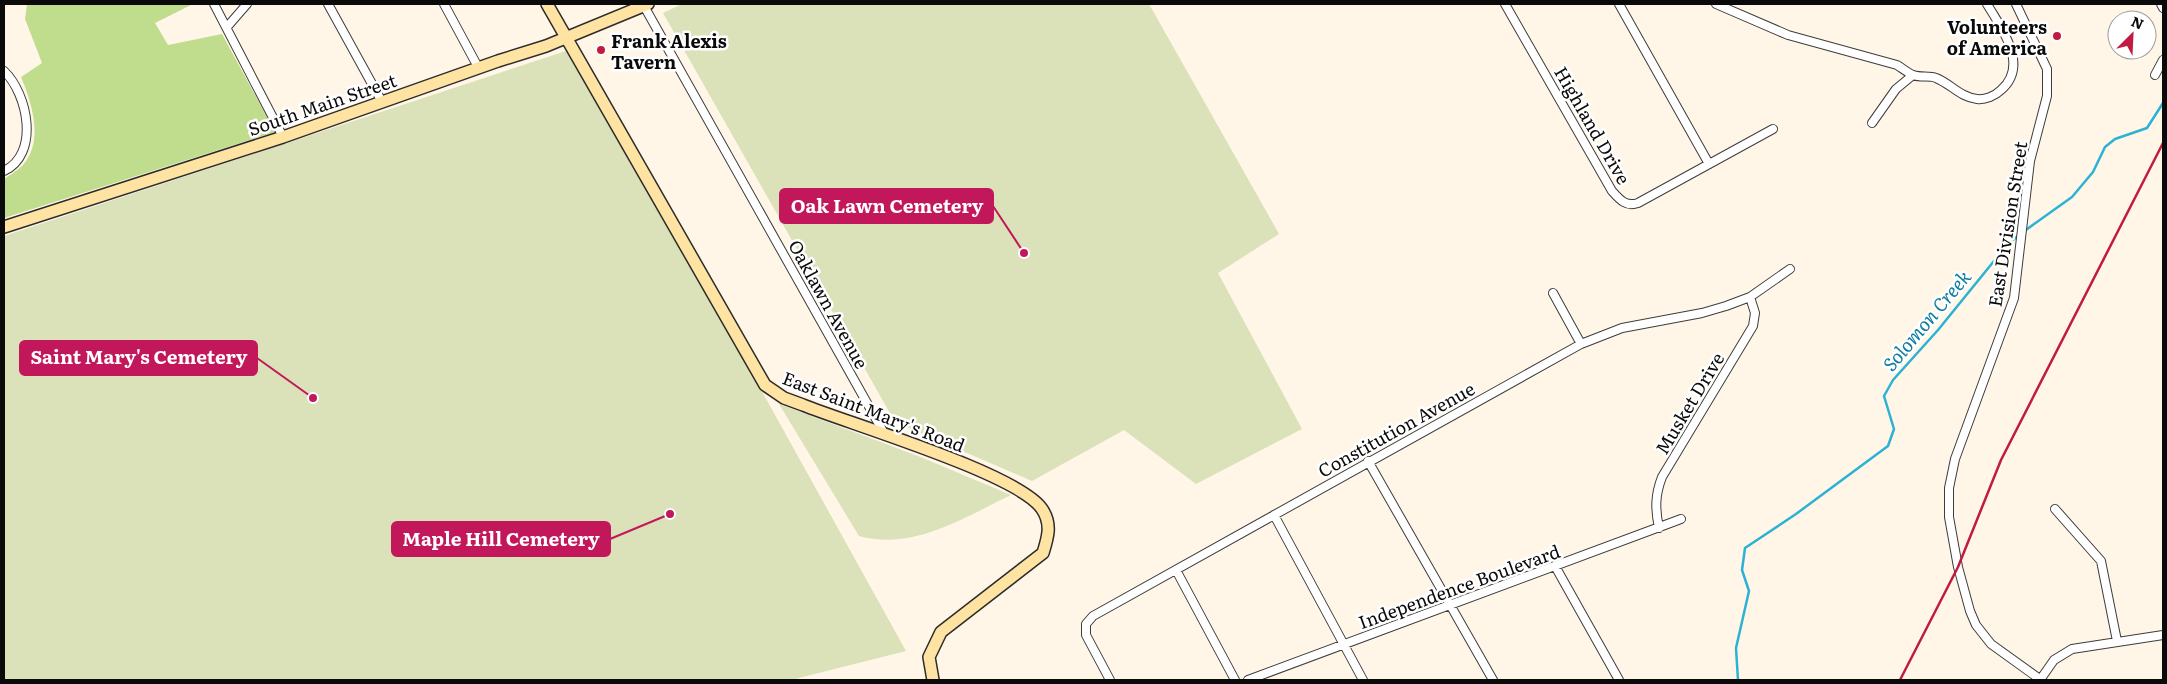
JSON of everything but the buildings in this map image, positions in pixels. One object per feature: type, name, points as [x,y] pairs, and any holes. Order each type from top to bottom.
[{"type":"street","points":[[214,4],[283,137]]},
{"type":"street","points":[[227,27],[247,4]]},
{"type":"street","points":[[328,4],[382,102]]},
{"type":"street","points":[[444,4],[478,67]]},
{"type":"street","name":"East Saint Mary's Road","points":[[548,4],[765,385],[773,392],[790,400],[993,476],[1025,492],[1041,508],[1049,522],[1048,539],[1043,553],[941,632],[929,657],[932,680]]},
{"type":"street","name":"Highland Drive","points":[[1506,4],[1619,199],[1631,206],[1773,129]]},
{"type":"street","points":[[1619,4],[1709,164]]},
{"type":"street","points":[[1716,4],[1788,35],[1897,64],[1913,75],[1933,76],[1956,92],[1978,99],[1988,98],[2006,86],[2014,65],[2013,55],[2004,32],[1987,4]]},
{"type":"street","name":"East Division Street","points":[[2016,4],[2047,69],[2047,96],[2030,161],[2014,298],[1955,460],[1949,488],[1949,517],[1958,566],[1970,611],[1981,632],[2002,654],[2040,680]]},
{"type":"street","points":[[2161,4],[2163,8]]},
{"type":"street","name":"South Main Street","points":[[4,227],[283,137],[478,67],[568,38],[646,5]]},
{"type":"street","name":"Oaklawn Avenue","points":[[646,5],[885,435]]},
{"type":"street","points":[[2155,75],[2163,60]]},
{"type":"street","points":[[4,71],[19,90],[24,113],[26,141],[23,153],[16,163],[4,171]]},
{"type":"street","points":[[1872,123],[1896,89],[1913,75]]},
{"type":"street","name":"Constitution Avenue","points":[[1110,680],[1086,635],[1086,624],[1093,616],[1368,461],[1581,344],[1622,328],[1702,313],[1750,297],[1790,269]]},
{"type":"street","points":[[1554,293],[1581,344]]},
{"type":"street","name":"Musket Drive","points":[[1659,528],[1655,512],[1655,493],[1662,477],[1753,326],[1755,313],[1750,297]]},
{"type":"street","points":[[1368,461],[1493,680]]},
{"type":"street","points":[[2055,509],[2102,561],[2118,641]]},
{"type":"street","points":[[1274,515],[1363,680]]},
{"type":"street","name":"Independence Boulevard","points":[[1248,680],[1681,519]]},
{"type":"street","points":[[1555,566],[1618,680]]},
{"type":"street","points":[[1176,570],[1235,680]]},
{"type":"street","points":[[2040,680],[2054,660],[2072,649],[2163,635]]},
{"type":"green space","points":[[27,4],[193,4],[155,23],[168,45],[222,34],[275,132],[4,218],[4,179],[23,165],[33,145],[34,122],[32,110],[21,77],[42,63],[25,19]]},
{"type":"green space","points":[[682,4],[1149,4],[1279,234],[1218,273],[1302,429],[1196,484],[1124,430],[1032,481],[895,422],[663,13]]},
{"type":"green space","points":[[572,49],[906,651],[791,680],[4,680],[4,236]]},
{"type":"green space","points":[[779,404],[918,456],[1011,495],[956,522],[918,536],[899,539],[879,539],[859,536]]},
{"type":"waterway","name":"Solomon Creek","points":[[2023,232],[2072,197],[2093,172],[2105,147],[2115,139],[2147,128],[2163,103]]},
{"type":"waterway","name":"Solomon Creek","points":[[1738,680],[1736,648],[1749,591],[1742,570],[1745,548],[1796,514],[1888,446],[1894,429],[1884,396],[1893,380],[1938,330],[2007,245],[2019,235]]},
{"type":"railway","points":[[1900,680],[1958,567],[2001,460],[2163,143]]},
{"type":"place","name":"Volunteers of America","points":[[2057,36]]},
{"type":"place","name":"Frank Alexis Tavern","points":[[601,50]]},
{"type":"place","name":"Oak Lawn Cemetery","points":[[1024,253]]},
{"type":"place","name":"Saint Mary's Cemetery","points":[[313,398]]},
{"type":"place","name":"Maple Hill Cemetery","points":[[670,514]]}]
